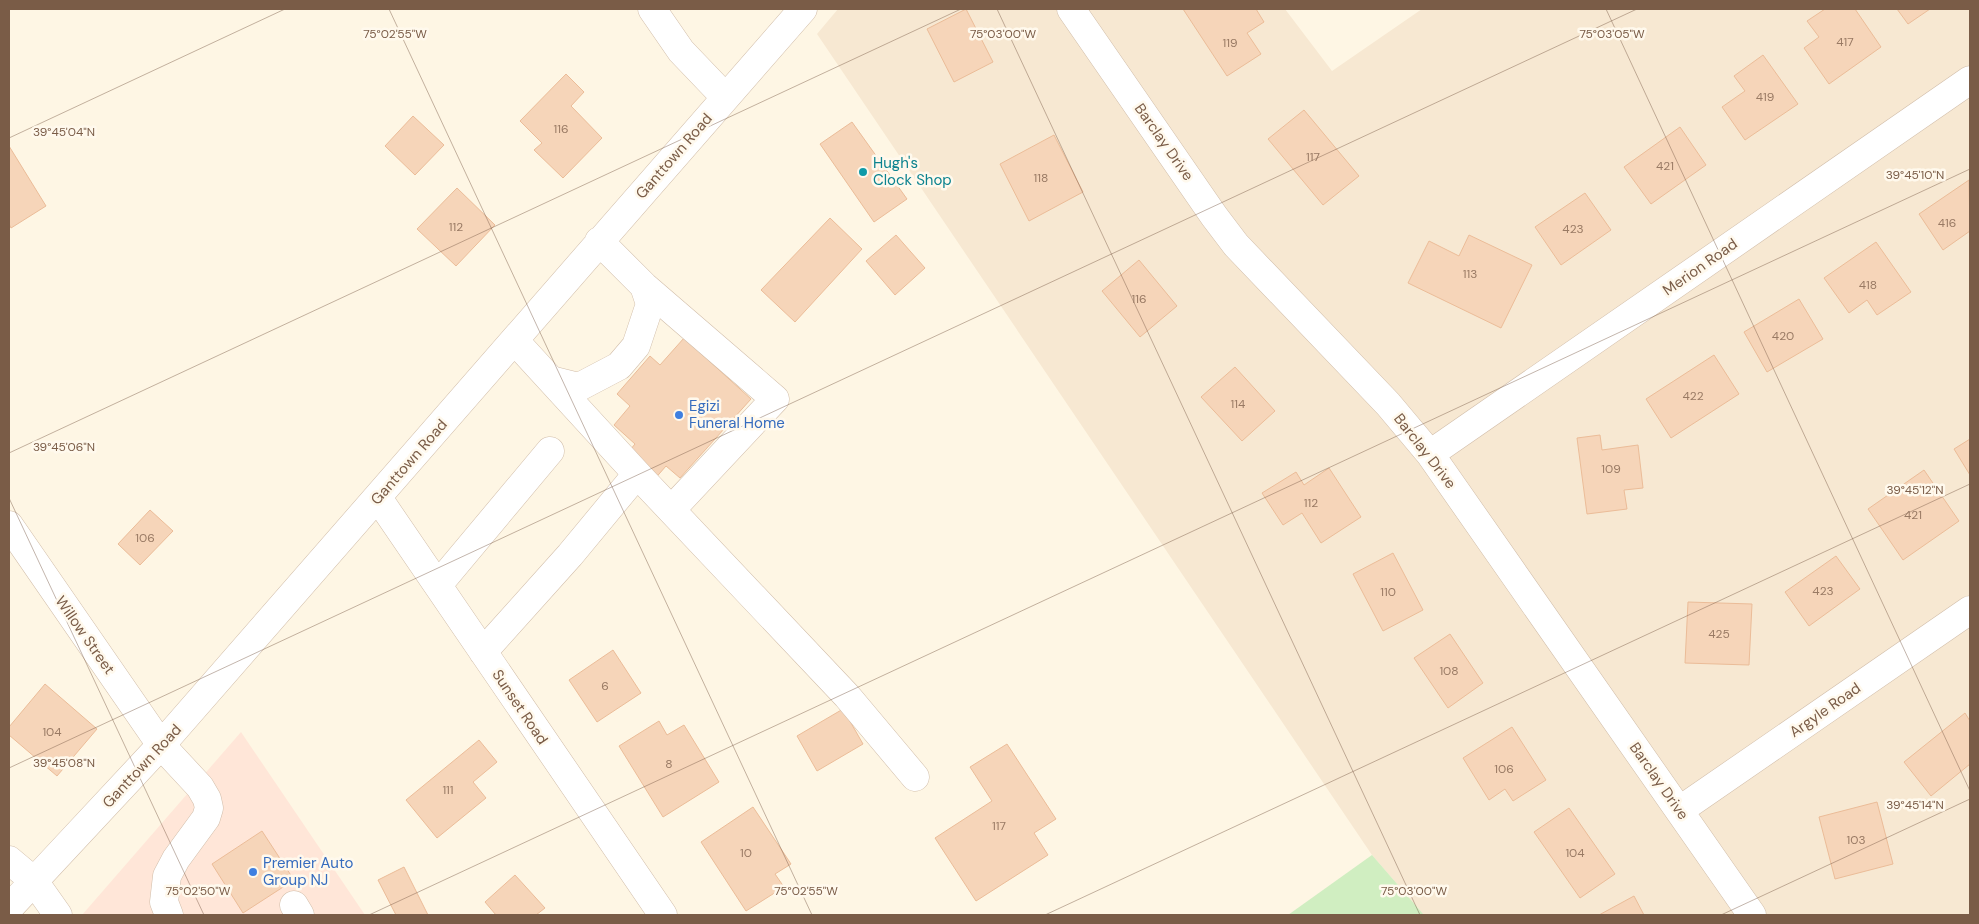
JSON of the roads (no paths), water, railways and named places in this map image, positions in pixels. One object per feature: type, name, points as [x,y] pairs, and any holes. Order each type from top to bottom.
[{"type":"street","points":[[652,9],[681,51],[725,97]]},
{"type":"street","name":"Ganttown Road","points":[[9,908],[161,745],[803,9]]},
{"type":"street","name":"Barclay Drive","points":[[1070,9],[1236,245],[1388,404],[1430,454],[1752,915]]},
{"type":"street","name":"Merion Road","points":[[1430,454],[1970,80]]},
{"type":"street","points":[[600,241],[644,286],[775,400],[671,510]]},
{"type":"street","points":[[551,380],[579,387],[618,366],[636,346],[650,304],[644,286]]},
{"type":"street","points":[[515,341],[637,474],[847,696],[915,777]]},
{"type":"street","points":[[438,585],[550,451]]},
{"type":"street","points":[[483,652],[570,555],[637,474]]},
{"type":"street","name":"Sunset Road","points":[[378,498],[663,915]]},
{"type":"street","name":"Willow Street","points":[[9,525],[161,745],[200,787],[207,799],[209,808],[206,818],[176,859],[167,876],[164,902],[169,915]]},
{"type":"street","name":"Argyle Road","points":[[1680,810],[1970,610]]},
{"type":"street","points":[[9,860],[34,881],[58,915]]},
{"type":"place","name":"Hugh's Clock Shop","points":[[863,172]]},
{"type":"place","name":"Egizi Funeral Home","points":[[679,415]]},
{"type":"place","name":"Premier Auto Group NJ","points":[[253,872]]}]
